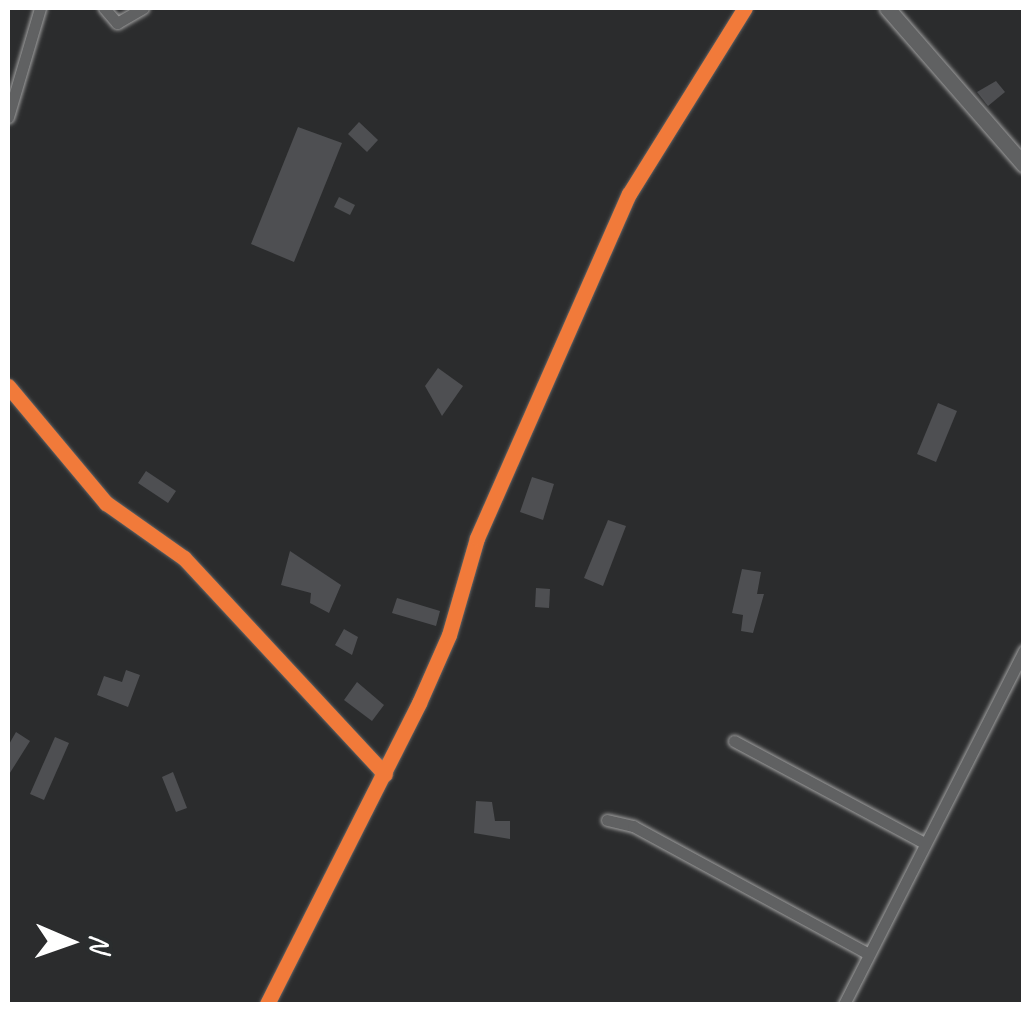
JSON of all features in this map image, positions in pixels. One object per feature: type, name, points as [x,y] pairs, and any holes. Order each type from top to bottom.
[{"type":"street","points":[[8,117],[40,8]]},
{"type":"street","points":[[104,8],[117,22],[143,8]]},
{"type":"street","points":[[267,1004],[384,774],[449,634],[477,538],[629,194],[745,8]]},
{"type":"street","points":[[887,8],[1024,165]]},
{"type":"street","points":[[8,386],[106,503],[184,558],[384,774]]},
{"type":"street","points":[[844,1004],[1024,650]]},
{"type":"street","points":[[734,741],[924,843]]},
{"type":"street","points":[[607,820],[633,826],[869,954]]},
{"type":"building","points":[[996,81],[1005,92],[988,106],[977,92]]},
{"type":"building","points":[[359,122],[378,140],[367,152],[348,134]]},
{"type":"building","points":[[298,127],[342,143],[294,262],[251,244]]},
{"type":"building","points":[[339,197],[355,205],[350,215],[334,207]]},
{"type":"building","points":[[438,368],[463,386],[442,416],[425,386]]},
{"type":"building","points":[[938,403],[957,411],[936,462],[917,454]]},
{"type":"building","points":[[146,471],[176,491],[168,503],[138,483]]},
{"type":"building","points":[[532,477],[554,484],[543,520],[520,512]]},
{"type":"building","points":[[608,520],[626,526],[603,586],[584,578]]},
{"type":"building","points":[[290,551],[341,585],[329,613],[310,603],[311,593],[281,585]]},
{"type":"building","points":[[742,569],[761,572],[757,594],[764,594],[753,633],[741,631],[743,615],[732,613]]},
{"type":"building","points":[[536,588],[550,589],[549,608],[535,607]]},
{"type":"building","points":[[397,598],[440,611],[436,626],[392,613]]},
{"type":"building","points":[[344,629],[358,637],[352,655],[335,645]]},
{"type":"building","points":[[126,670],[140,675],[128,707],[97,695],[104,676],[122,682]]},
{"type":"building","points":[[357,682],[384,705],[372,721],[344,700]]},
{"type":"building","points":[[16,732],[30,741],[8,776],[8,746]]},
{"type":"building","points":[[55,737],[69,743],[44,800],[30,794]]},
{"type":"building","points":[[173,772],[187,808],[176,812],[162,777]]},
{"type":"building","points":[[476,801],[492,802],[495,821],[510,821],[510,839],[474,833]]},
{"type":"cycle path","points":[[267,1004],[419,703],[449,635],[477,538],[629,194],[745,8]]},
{"type":"cycle path","points":[[8,386],[106,503],[184,558],[385,774]]}]
